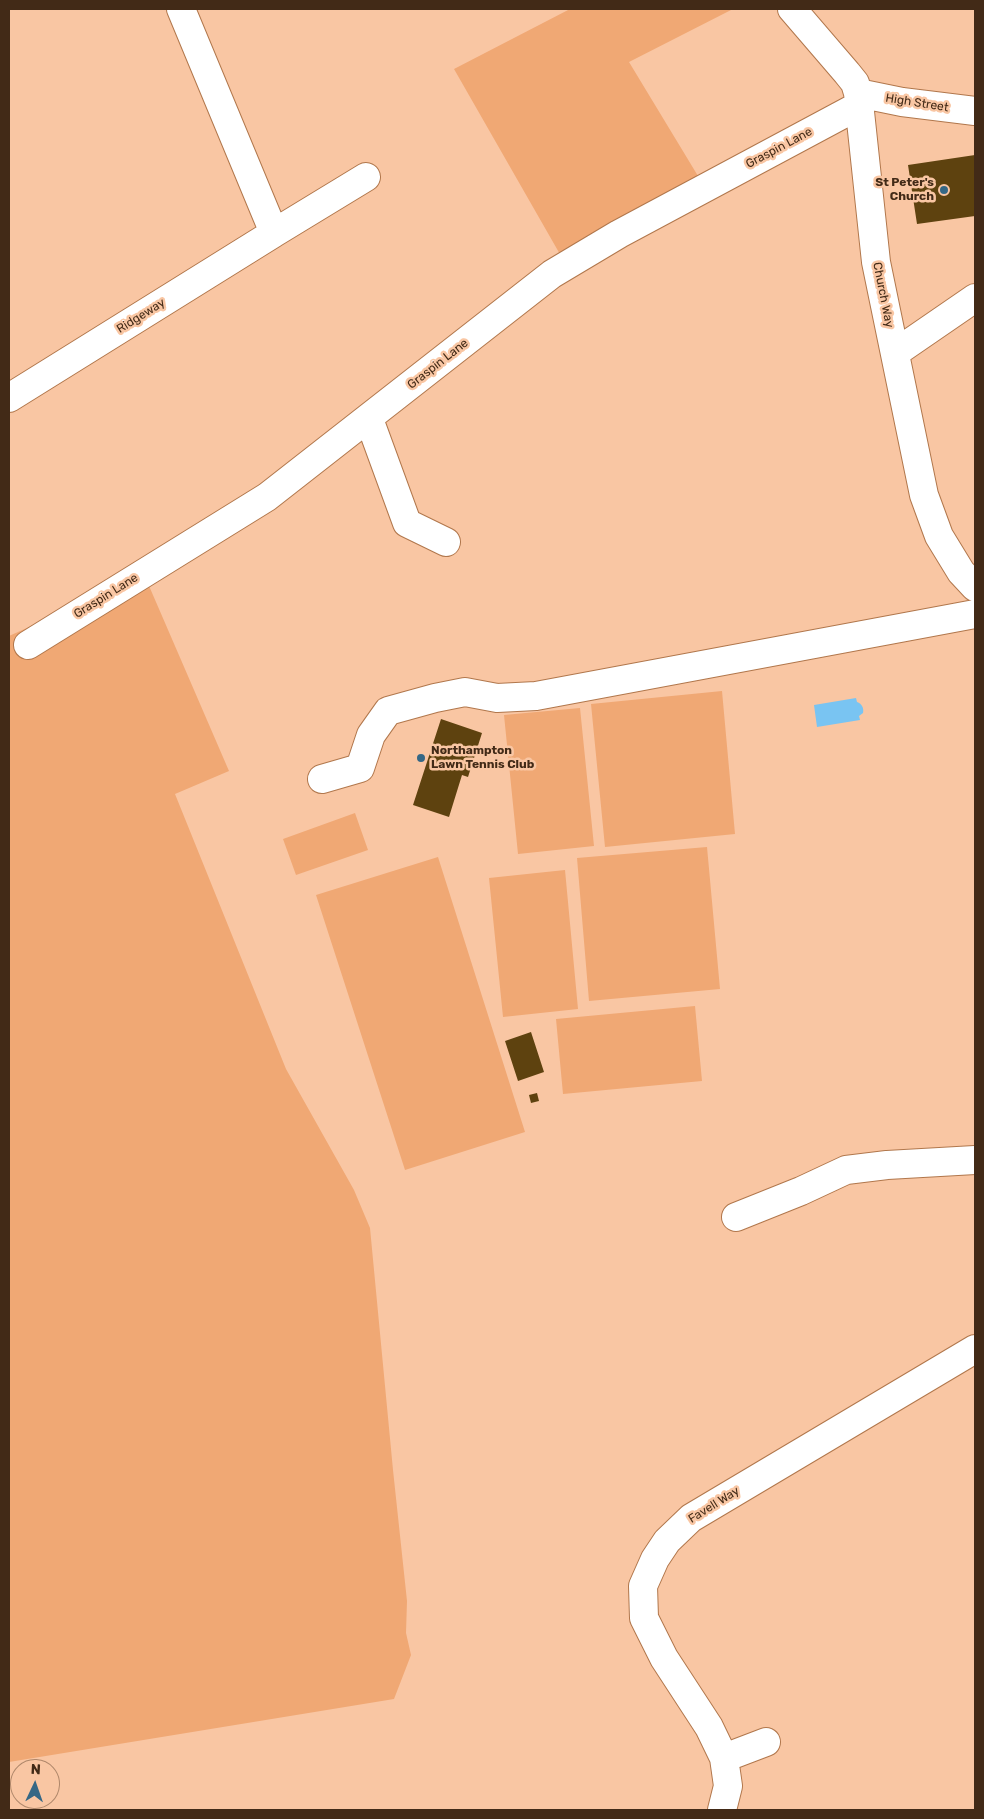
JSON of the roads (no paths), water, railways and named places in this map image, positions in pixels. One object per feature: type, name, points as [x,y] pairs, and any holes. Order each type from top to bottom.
[{"type":"street","points":[[180,9],[274,233]]},
{"type":"street","name":"Church Way","points":[[792,9],[848,72],[855,83],[859,99],[868,202],[876,262],[924,495],[939,536],[961,572],[975,588]]},
{"type":"street","name":"High Street","points":[[859,99],[975,111]]},
{"type":"street","name":"Graspin Lane","points":[[28,645],[267,497],[552,274],[619,234],[859,99]]},
{"type":"street","name":"Ridgeway","points":[[9,398],[366,177]]},
{"type":"street","points":[[895,354],[975,298]]},
{"type":"street","points":[[369,418],[407,522],[446,542]]},
{"type":"street","points":[[322,779],[360,768],[371,735],[388,711],[435,698],[465,692],[497,698],[536,696],[975,614]]},
{"type":"street","points":[[736,1218],[846,1170],[887,1165],[975,1160]]},
{"type":"street","name":"Favell Way","points":[[722,1810],[728,1786],[724,1758],[709,1727],[664,1658],[644,1618],[643,1586],[655,1559],[667,1541],[691,1518],[975,1349]]},
{"type":"street","points":[[724,1758],[766,1742]]},
{"type":"water","points":[[856,698],[863,709],[863,713],[859,716],[860,720],[817,727],[814,705]]},
{"type":"place","name":"St Peter's Church","points":[[944,190]]},
{"type":"place","name":"Northampton Lawn Tennis Club","points":[[421,758]]}]
